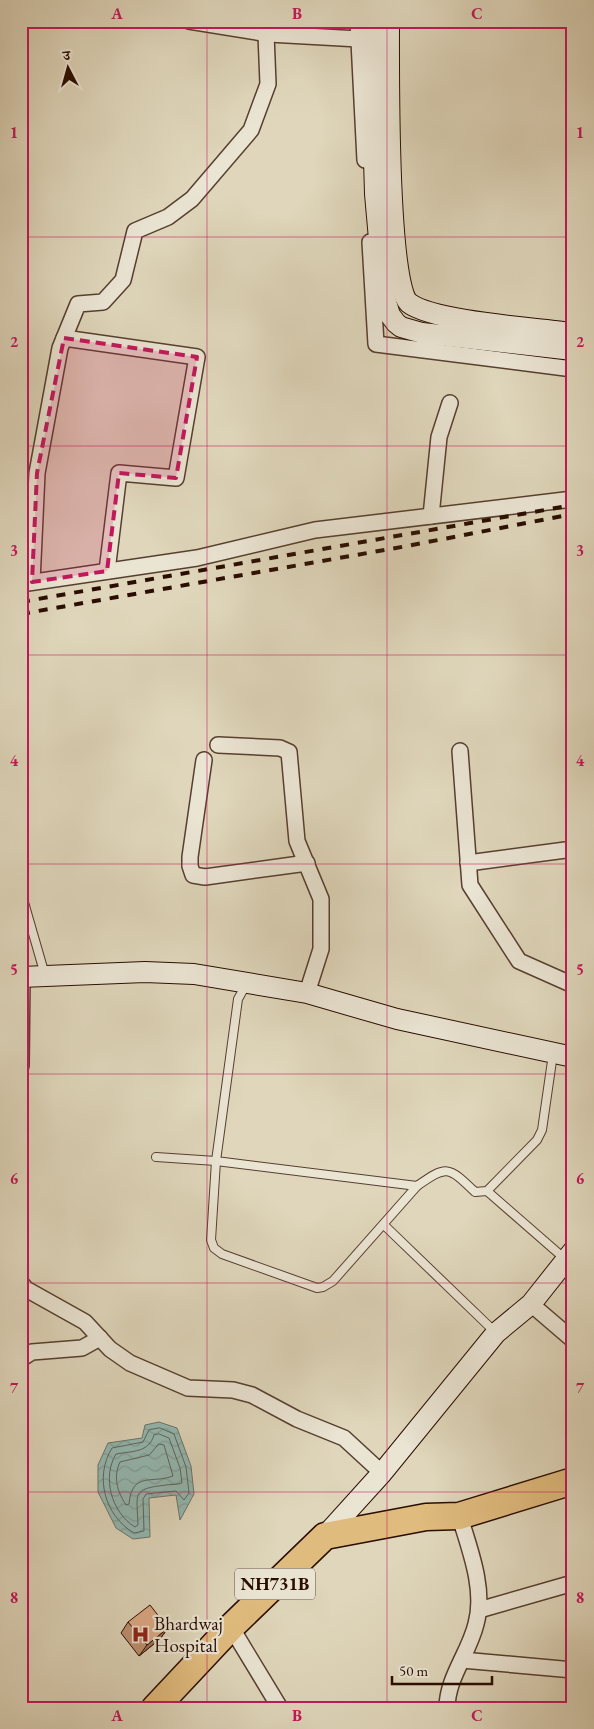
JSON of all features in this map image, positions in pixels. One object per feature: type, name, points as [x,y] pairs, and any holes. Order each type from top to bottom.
[{"type":"highway","points":[[457,1509],[573,1464]]},
{"type":"highway","points":[[325,1536],[426,1517],[573,1481]]},
{"type":"highway","name":"NH731B","points":[[154,1708],[231,1627],[325,1536]]},
{"type":"street","points":[[189,21],[266,34],[359,39]]},
{"type":"street","points":[[358,21],[376,344],[573,369]]},
{"type":"street","points":[[370,21],[375,194],[384,295],[390,315],[400,327],[422,333],[573,350]]},
{"type":"street","points":[[389,21],[395,251],[403,295],[415,306],[446,316],[573,332]]},
{"type":"street","points":[[266,34],[268,84],[251,130],[182,207],[168,217],[135,231],[123,280],[103,302],[78,304],[60,348],[37,473],[27,583],[197,558],[316,530],[573,499]]},
{"type":"street","points":[[64,338],[197,357],[176,478],[119,473],[108,571]]},
{"type":"street","points":[[431,516],[440,437],[450,403]]},
{"type":"street","points":[[218,745],[280,748],[289,752],[297,841],[321,899],[321,949],[307,993]]},
{"type":"street","points":[[460,751],[470,885],[519,961],[573,985]]},
{"type":"street","points":[[204,760],[190,857],[193,875],[206,877],[307,863]]},
{"type":"street","points":[[468,863],[573,849]]},
{"type":"street","points":[[21,1066],[22,977],[45,975],[171,973],[247,983],[307,993],[397,1019],[563,1056]]},
{"type":"street","points":[[325,1536],[382,1473],[496,1333],[531,1304],[569,1255]]},
{"type":"street","points":[[21,1283],[26,1289],[85,1322],[122,1359],[156,1376],[188,1388],[243,1392],[297,1419],[337,1434],[350,1442],[382,1473]]},
{"type":"street","points":[[531,1304],[573,1340]]},
{"type":"street","points":[[21,1359],[32,1352],[82,1348],[100,1338]]},
{"type":"street","points":[[447,1708],[449,1689],[476,1626],[479,1610],[476,1579],[457,1509]]},
{"type":"street","points":[[479,1610],[573,1583]]},
{"type":"street","points":[[231,1627],[280,1708]]},
{"type":"street","points":[[462,1660],[573,1670]]},
{"type":"lane","points":[[21,892],[45,975]]},
{"type":"lane","points":[[247,983],[238,999],[216,1161],[212,1240],[214,1248],[222,1254],[316,1288],[323,1287],[333,1281],[417,1186],[441,1170],[454,1172],[475,1192],[488,1191],[537,1140],[542,1130],[563,1056]]},
{"type":"lane","points":[[156,1157],[216,1161],[417,1186]]},
{"type":"lane","points":[[488,1191],[569,1255]]},
{"type":"lane","points":[[384,1225],[496,1333]]},
{"type":"highlighted area","points":[[64,338],[197,357],[176,478],[119,473],[107,571],[32,582],[37,473]]},
{"type":"water","points":[[159,1422],[177,1428],[191,1466],[194,1494],[180,1520],[176,1495],[149,1498],[150,1537],[133,1539],[116,1528],[98,1492],[98,1465],[108,1443],[142,1438],[145,1425]]},
{"type":"building","points":[[150,1605],[168,1628],[147,1645],[128,1622]]},
{"type":"railway","points":[[21,602],[573,505]]},
{"type":"railway","points":[[21,614],[407,546],[573,514]]},
{"type":"place","name":"Bhardwaj Hospital","points":[[140,1634]]}]
